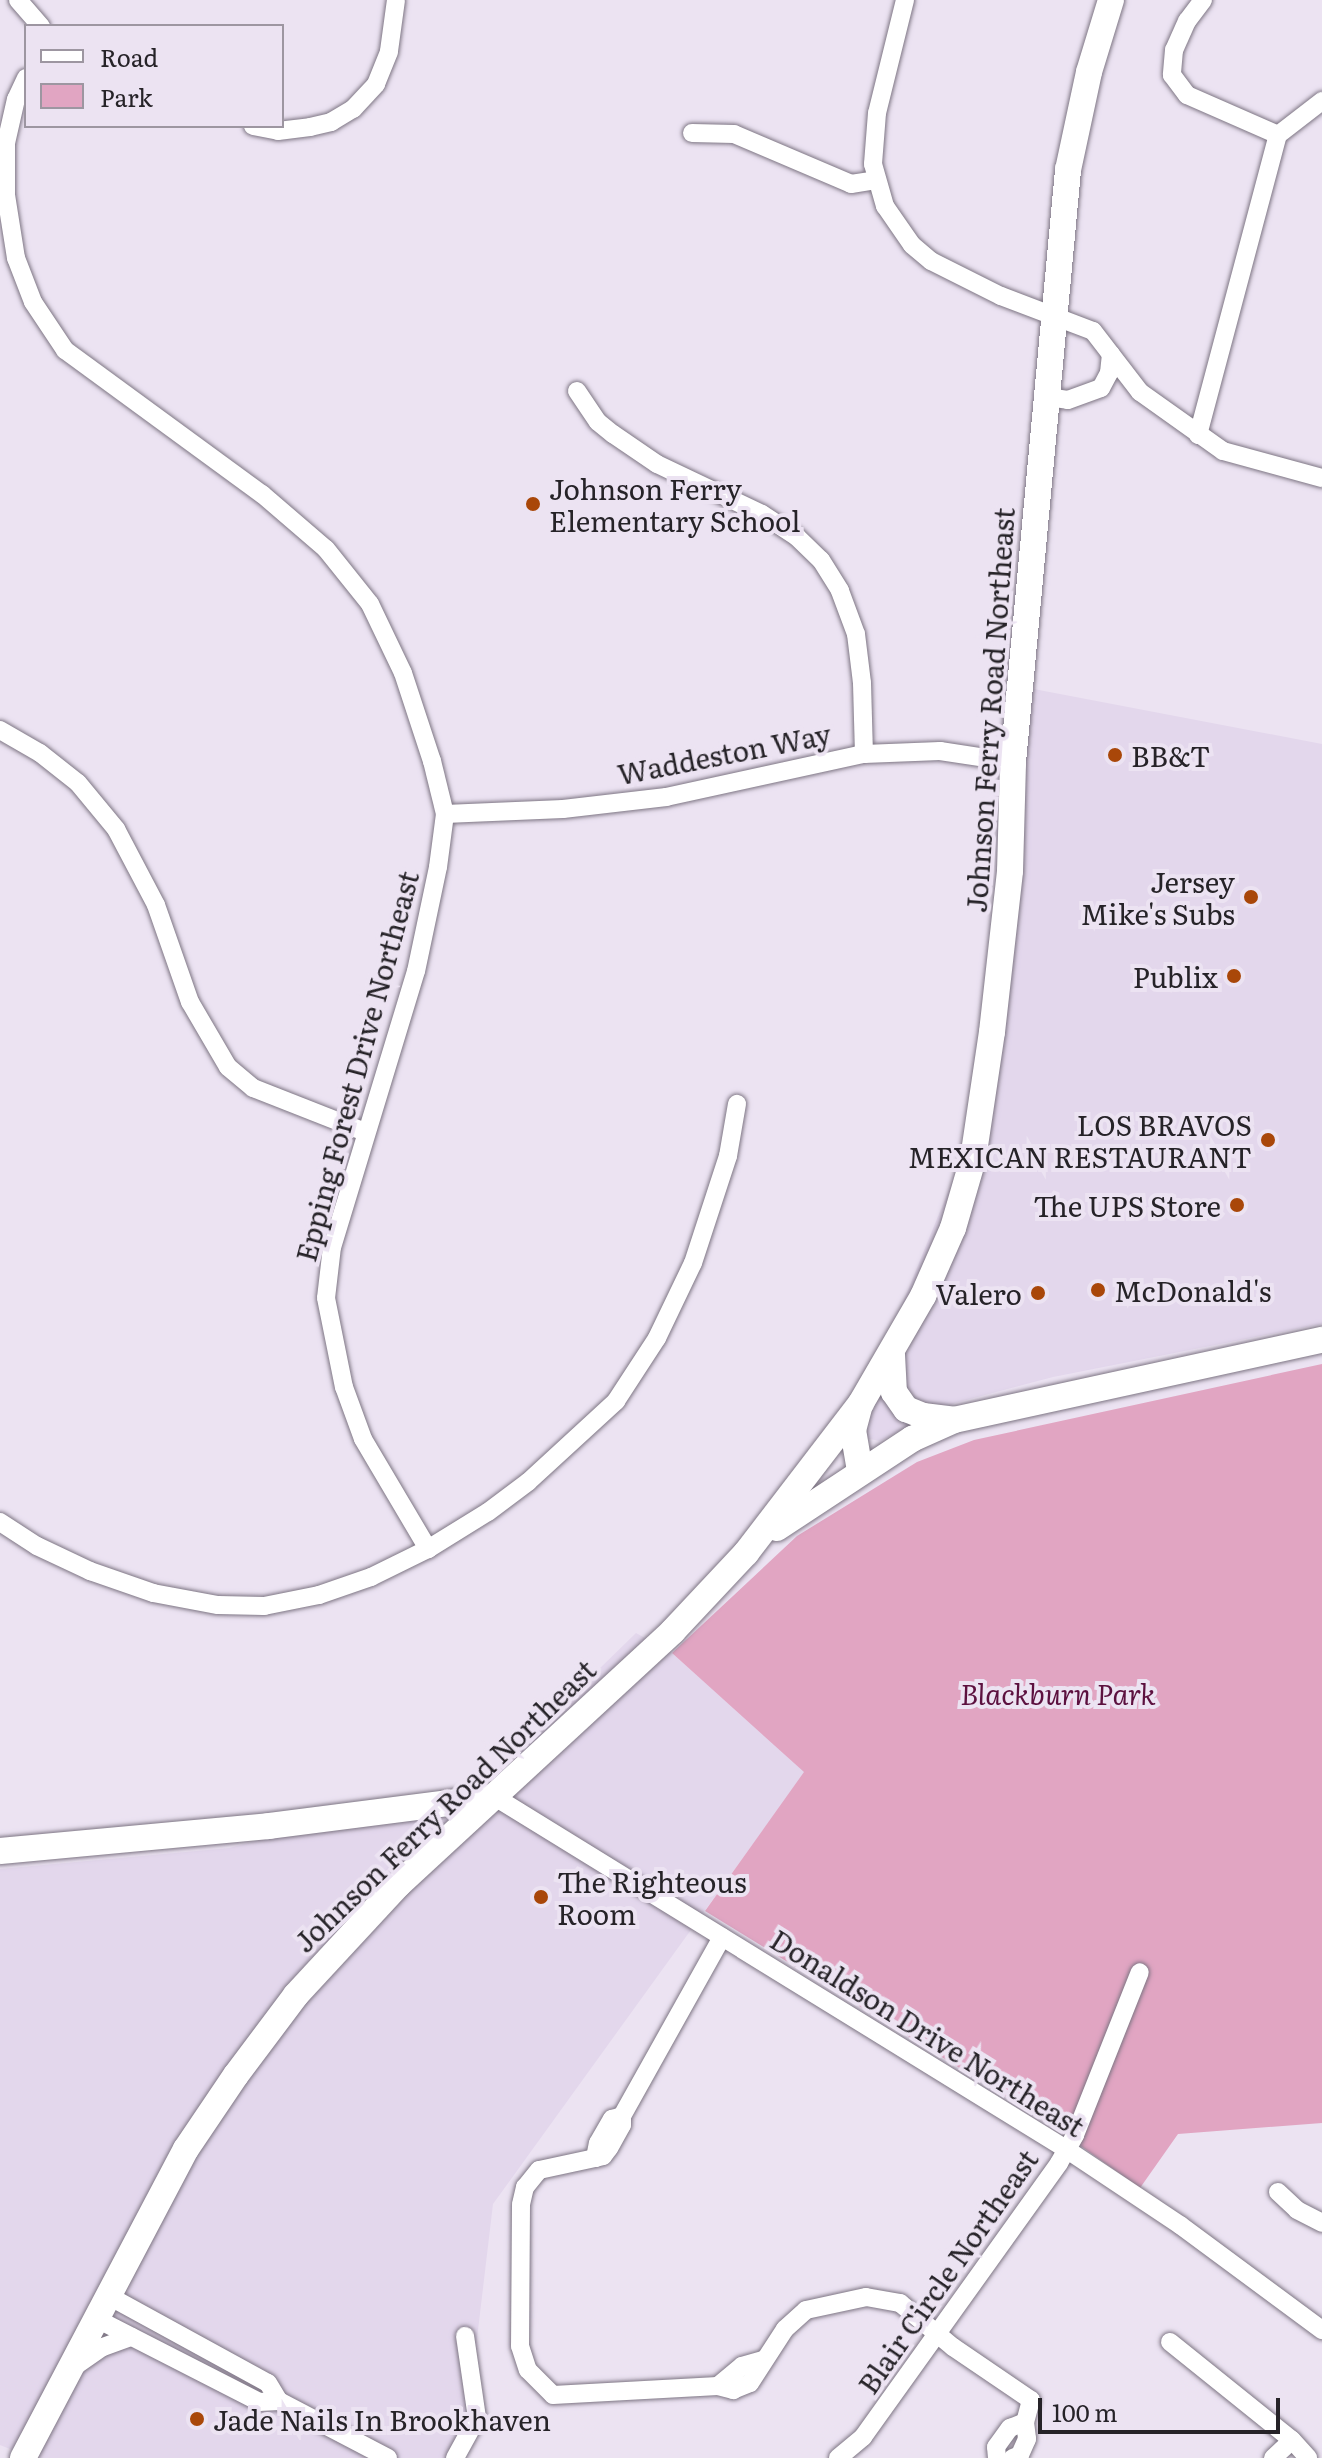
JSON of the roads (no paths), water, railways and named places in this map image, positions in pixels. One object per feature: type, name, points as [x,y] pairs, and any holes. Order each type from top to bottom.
[{"type":"main road","name":"Johnson Ferry Road Northeast","points":[[23,2458],[186,2149],[296,1995],[398,1885],[673,1631],[746,1553],[861,1403],[892,1355],[953,1228],[973,1159],[1010,871],[1013,762],[1070,157],[1089,72],[1111,0]]},
{"type":"main road","points":[[746,1553],[799,1511],[860,1471],[912,1439],[954,1420],[1322,1340]]},
{"type":"main road","points":[[892,1355],[894,1392],[906,1409],[923,1416],[954,1420]]},
{"type":"main road","points":[[860,1471],[853,1430],[861,1403]]},
{"type":"main road","points":[[0,1851],[254,1827],[379,1809],[409,1810],[495,1797]]},
{"type":"main road","points":[[0,1866],[328,1831],[364,1826],[409,1810]]},
{"type":"street","points":[[18,0],[39,24]]},
{"type":"street","points":[[263,128],[278,131],[310,127],[331,122],[353,109],[376,84],[389,51],[396,0]]},
{"type":"street","points":[[905,0],[877,113],[873,144],[876,180],[885,206],[898,227],[931,261],[1053,319],[1093,331],[1140,392],[1223,451],[1322,478]]},
{"type":"street","points":[[1203,0],[1187,21],[1174,50],[1172,75],[1187,95],[1278,135]]},
{"type":"street","name":"Epping Forest Drive Northeast","points":[[24,82],[16,99],[6,143],[6,195],[16,258],[33,302],[65,350],[292,518],[326,549],[361,593],[403,673],[445,814],[416,971],[332,1247],[326,1298],[332,1342],[363,1439],[428,1549]]},
{"type":"street","points":[[1198,435],[1278,135],[1322,101]]},
{"type":"street","points":[[692,133],[734,134],[851,184],[876,180]]},
{"type":"street","points":[[1101,388],[1109,373],[1111,354]]},
{"type":"street","points":[[1047,397],[1068,400],[1101,388],[1140,392]]},
{"type":"street","points":[[577,391],[598,422],[613,434],[657,464],[762,514],[797,537],[821,560],[840,591],[856,634],[864,754]]},
{"type":"street","points":[[0,730],[40,753],[78,783],[116,829],[156,905],[190,1002],[228,1067],[253,1088],[365,1132]]},
{"type":"street","name":"Waddeston Way","points":[[445,814],[563,809],[654,799],[720,788],[864,754],[940,751],[1013,762]]},
{"type":"street","points":[[0,1522],[37,1546],[90,1571],[153,1593],[218,1605],[264,1606],[319,1595],[371,1577],[428,1549],[488,1512],[528,1482],[616,1401],[657,1338],[693,1263],[728,1156],[737,1104]]},
{"type":"street","name":"Donaldson Drive Northeast","points":[[495,1797],[1066,2149],[1180,2225],[1321,2329]]},
{"type":"street","points":[[722,1937],[643,2072],[622,2116],[622,2125],[594,2151],[595,2158],[539,2170],[525,2187],[521,2205],[520,2346],[528,2370],[553,2395],[718,2386],[742,2366],[763,2360],[785,2329],[806,2310],[866,2297],[900,2303],[1031,2400],[1025,2422],[1027,2439],[1020,2455],[1013,2458]]},
{"type":"street","name":"Blair Circle Northeast","points":[[838,2458],[863,2437],[1066,2149],[1140,1972]]},
{"type":"street","points":[[1278,2192],[1297,2210],[1322,2223]]},
{"type":"street","points":[[101,2306],[131,2337],[259,2402],[279,2401],[388,2458]]},
{"type":"street","points":[[101,2306],[268,2383],[279,2401]]},
{"type":"street","points":[[455,2458],[477,2418],[465,2336]]},
{"type":"street","points":[[65,2374],[103,2347],[131,2337]]},
{"type":"street","points":[[1170,2342],[1292,2440],[1308,2458]]},
{"type":"street","points":[[997,2458],[996,2447],[1010,2428],[1025,2422]]},
{"type":"street","points":[[1273,2458],[1292,2440]]},
{"type":"place","name":"Johnson Ferry Elementary School","points":[[533,504]]},
{"type":"place","name":"BB&T","points":[[1115,755]]},
{"type":"place","name":"Jersey Mike's Subs","points":[[1251,897]]},
{"type":"place","name":"Publix","points":[[1234,976]]},
{"type":"place","name":"LOS BRAVOS MEXICAN RESTAURANT","points":[[1268,1140]]},
{"type":"place","name":"The UPS Store","points":[[1237,1205]]},
{"type":"place","name":"McDonald's","points":[[1098,1290]]},
{"type":"place","name":"Valero","points":[[1038,1293]]},
{"type":"place","name":"The Righteous Room","points":[[541,1897]]},
{"type":"place","name":"Jade Nails In Brookhaven","points":[[197,2419]]},
{"type":"park label","name":"Blackburn Park","points":[[1058,1693]]}]
